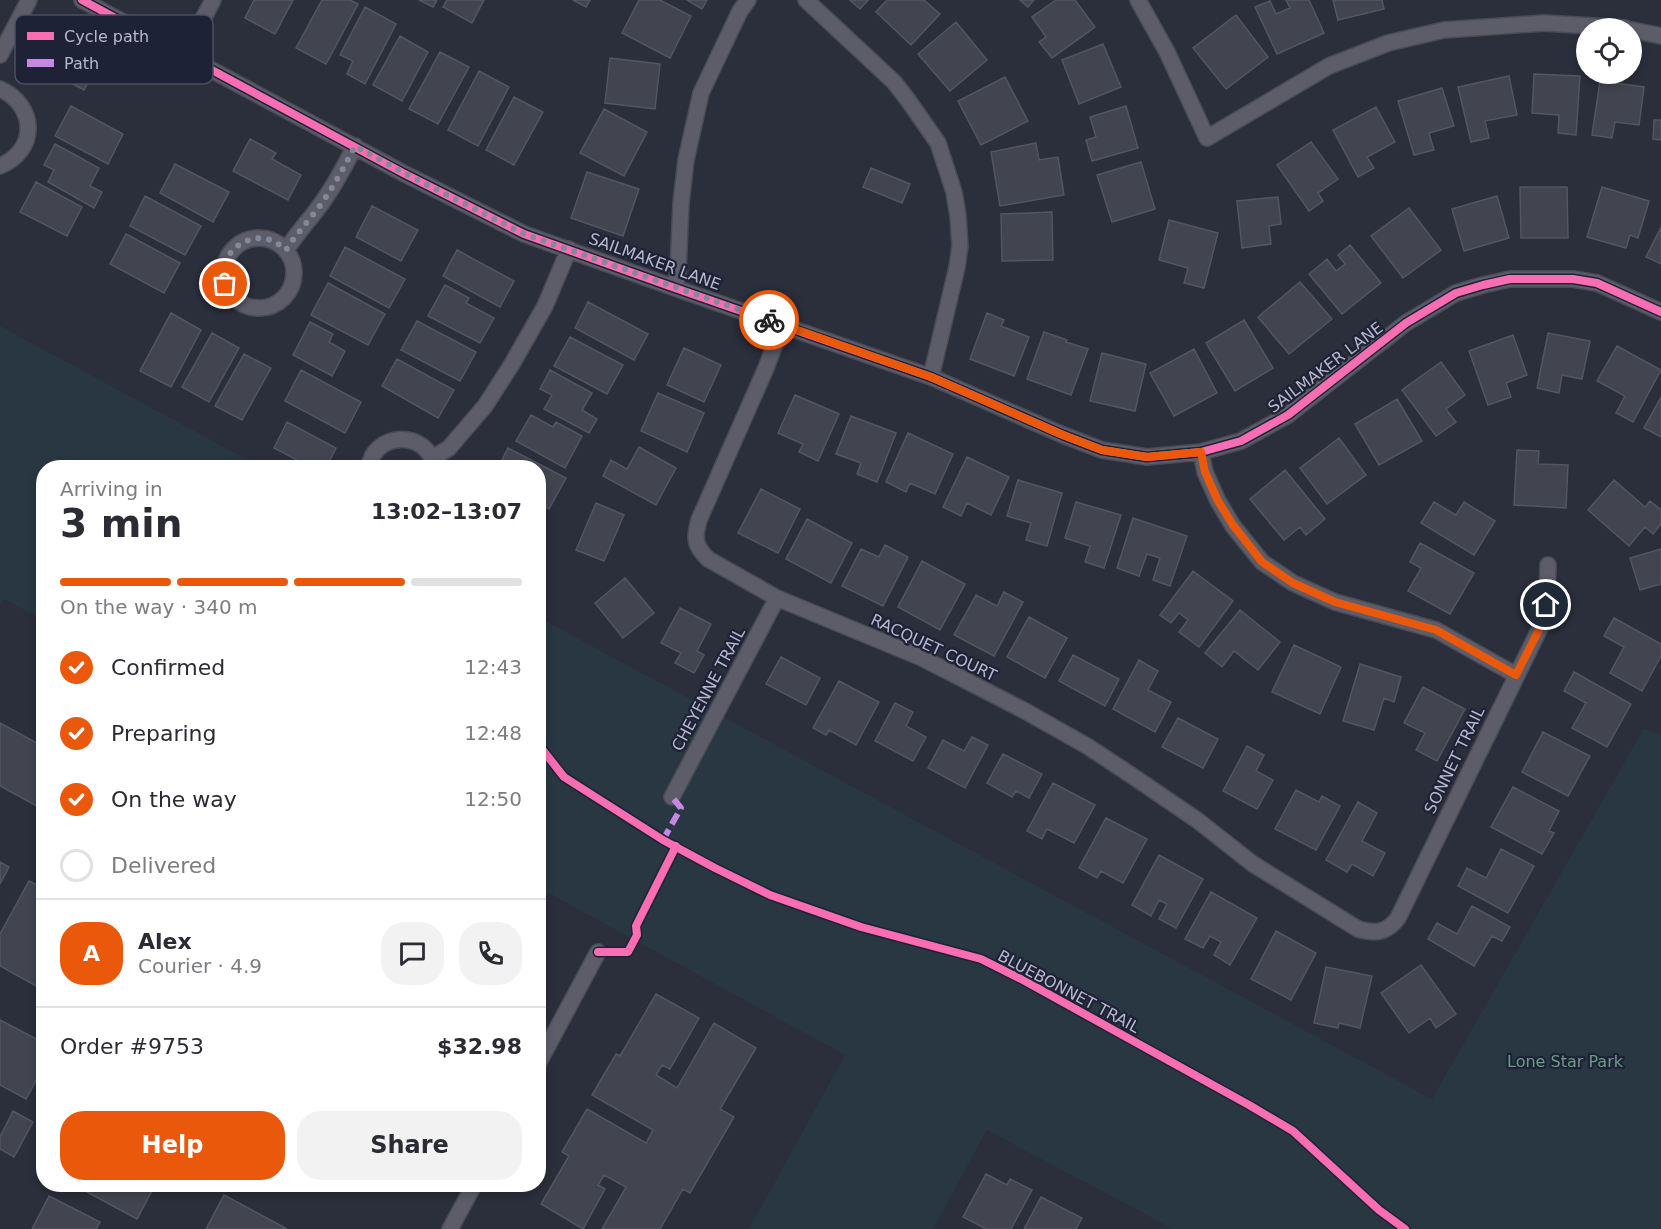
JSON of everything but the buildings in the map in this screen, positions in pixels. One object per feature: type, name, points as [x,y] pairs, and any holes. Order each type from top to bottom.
[{"type":"street","points":[[21,15],[29,0]]},
{"type":"street","name":"SAILMAKER LANE","points":[[82,0],[110,15]]},
{"type":"street","points":[[205,15],[213,0]]},
{"type":"street","points":[[675,288],[686,160],[701,93],[740,11],[748,0]]},
{"type":"street","points":[[806,0],[894,82],[938,143],[945,163],[956,200],[960,246],[931,377]]},
{"type":"street","points":[[1138,0],[1167,52],[1207,138],[1329,66],[1388,43],[1444,30],[1544,23],[1576,25]]},
{"type":"street","points":[[0,55],[15,27]]},
{"type":"street","points":[[1642,32],[1661,36]]},
{"type":"street","name":"SAILMAKER LANE","points":[[213,70],[404,173],[524,234],[931,377],[1102,450],[1147,457],[1201,452],[1241,441],[1288,415],[1406,323],[1456,293],[1483,285],[1510,279],[1573,279],[1597,283],[1661,312]]},
{"type":"street","points":[[0,89],[11,94],[21,103],[27,115],[29,128],[20,153],[0,166]]},
{"type":"street","points":[[286,250],[295,235],[315,214],[333,188],[355,146]]},
{"type":"street","points":[[262,238],[275,242],[286,250],[293,263],[295,276],[291,290],[282,301],[270,307],[256,309],[243,305],[232,297],[225,284],[224,270],[227,257],[236,246],[248,240],[262,238]]},
{"type":"street","points":[[437,460],[478,414],[512,364],[545,306],[569,249]]},
{"type":"street","name":"RACQUET COURT","points":[[782,325],[766,368],[699,520],[695,536],[700,552],[708,559],[777,598],[922,658],[1066,735],[1131,775],[1197,820],[1253,864],[1350,924]]},
{"type":"street","points":[[371,460],[377,449],[391,440],[408,439],[423,445],[432,460]]},
{"type":"street","points":[[1201,452],[1205,472],[1218,501],[1233,525],[1262,562],[1293,583],[1335,602],[1436,630],[1516,675]]},
{"type":"street","name":"SONNET TRAIL","points":[[1350,924],[1365,931],[1378,932],[1392,926],[1398,918],[1542,624],[1546,605],[1548,565]]},
{"type":"street","name":"CHEYENNE TRAIL","points":[[672,797],[777,598]]},
{"type":"street","points":[[546,1049],[598,952]]},
{"type":"street","points":[[450,1229],[470,1192]]},
{"type":"green space","points":[[0,326],[248,460],[36,460],[36,616],[4,599],[0,606]]},
{"type":"green space","name":"Lone Star Park","points":[[546,621],[1432,1099],[1644,728],[1661,736],[1661,1229],[1173,1229],[987,1130],[933,1229],[749,1229],[845,1055],[546,892]]},
{"type":"marked path","points":[[663,840],[681,808],[672,797]]},
{"type":"cycle path","points":[[82,0],[110,15]]},
{"type":"cycle path","points":[[213,71],[403,173],[524,234],[931,377],[1102,450],[1147,457],[1201,452],[1241,441],[1288,415],[1406,323],[1456,293],[1483,285],[1510,279],[1573,279],[1597,283],[1661,312]]},
{"type":"cycle path","name":"BLUEBONNET TRAIL","points":[[546,754],[564,777],[663,840],[770,895],[861,927],[981,959],[1023,980],[1293,1131],[1379,1210],[1405,1229]]},
{"type":"cycle path","points":[[598,952],[628,952],[637,935],[636,926],[676,846]]},
{"type":"way so far","points":[[225,284],[224,270],[227,257],[236,246],[248,240],[262,238],[275,242],[286,250],[295,235],[315,214],[333,188],[355,146],[524,234],[769,320]]},
{"type":"route","points":[[769,320],[931,377],[1102,450],[1147,457],[1201,452],[1205,472],[1218,501],[1233,525],[1262,562],[1293,583],[1335,602],[1436,630],[1516,675],[1542,624],[1546,605]]}]
